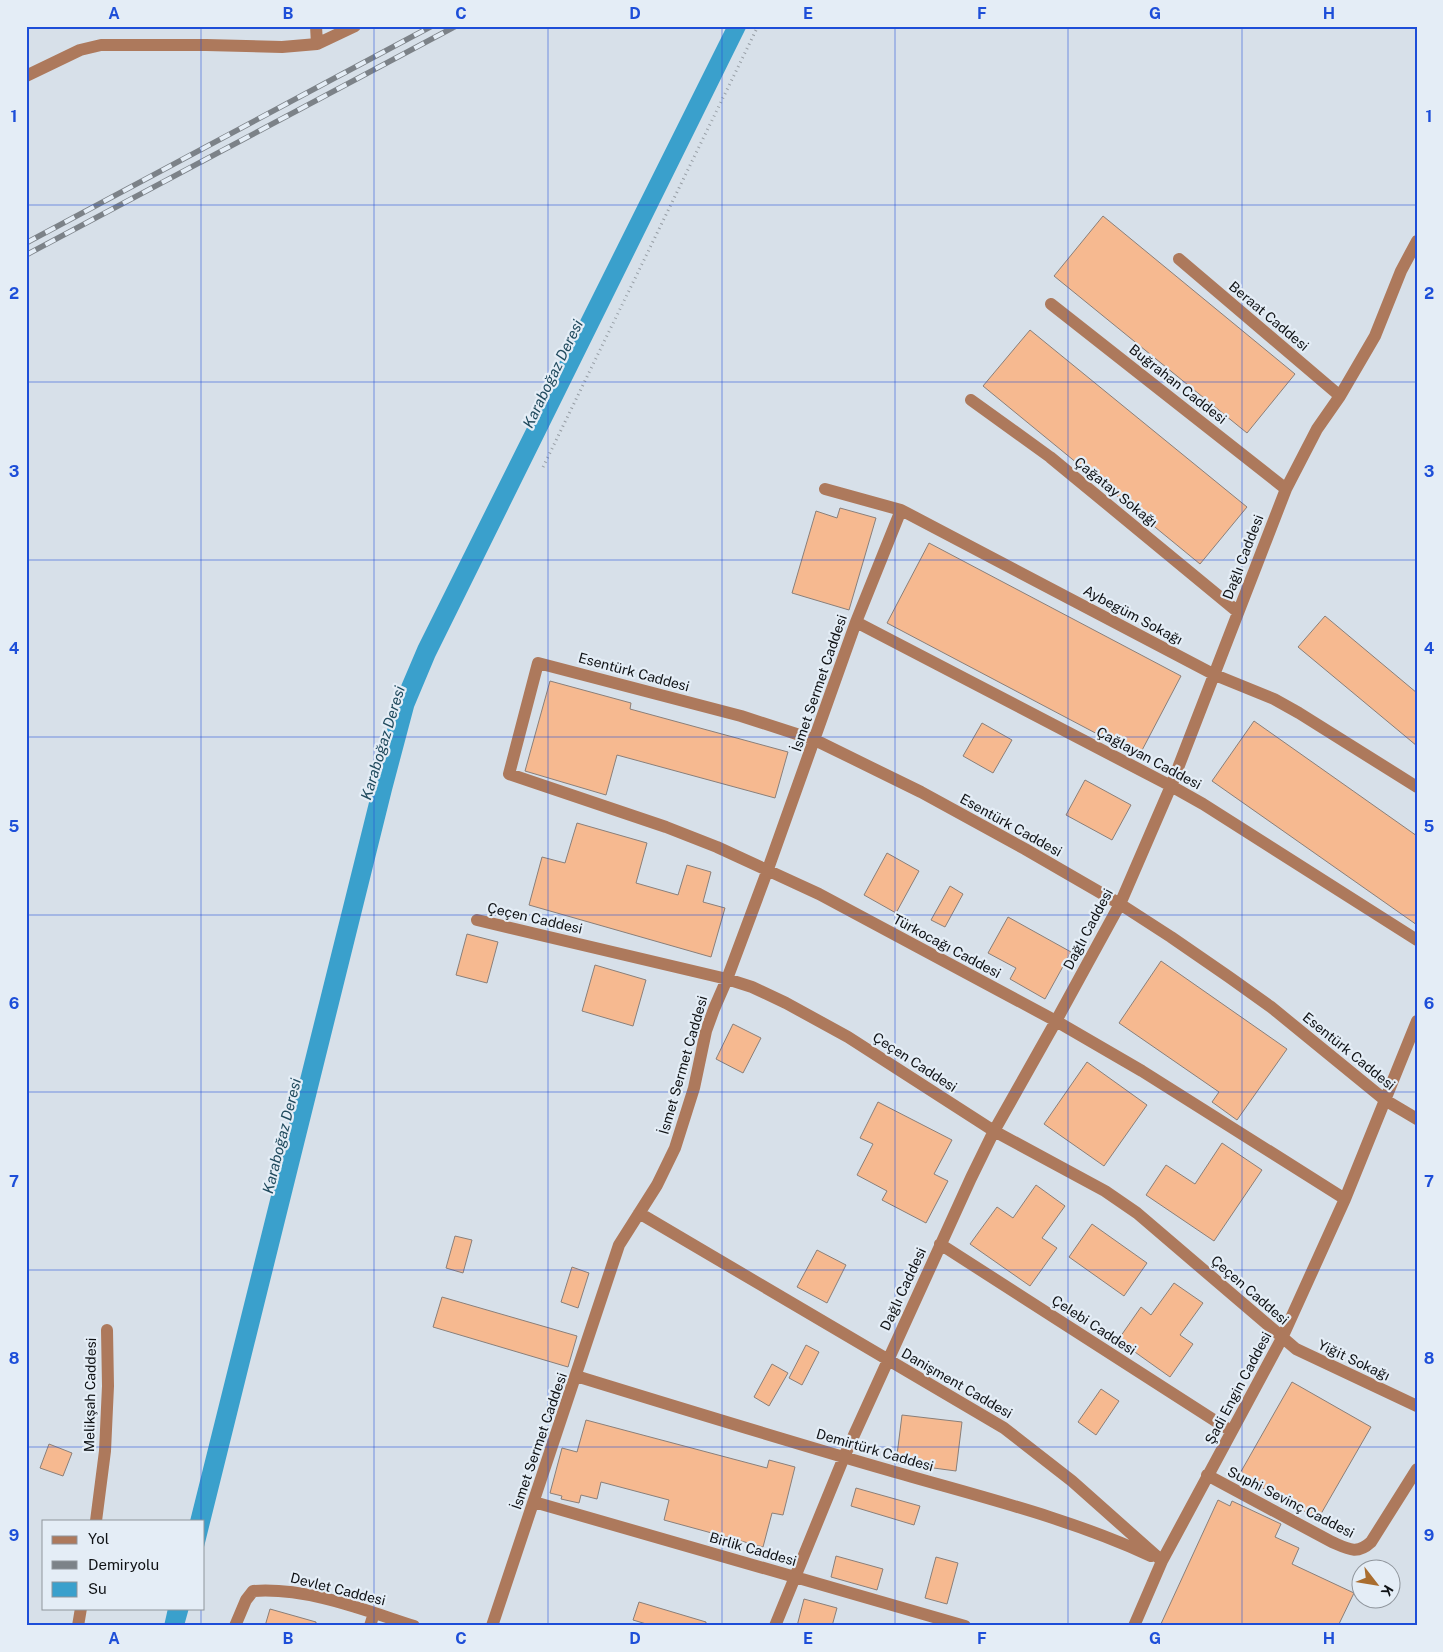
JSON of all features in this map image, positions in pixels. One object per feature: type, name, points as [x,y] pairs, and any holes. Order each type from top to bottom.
[{"type":"street","points":[[316,26],[317,44]]},
{"type":"street","points":[[26,76],[80,50],[101,44],[282,47],[317,44],[355,26]]},
{"type":"street","name":"Dağlı Caddesi","points":[[775,1626],[844,1457],[940,1244],[994,1131],[1120,904],[1171,786],[1286,489],[1317,429],[1340,396],[1375,336],[1401,272],[1417,241]]},
{"type":"street","name":"Beraat Caddesi","points":[[1179,259],[1340,396]]},
{"type":"street","name":"Buğrahan Caddesi","points":[[1051,304],[1286,489]]},
{"type":"street","name":"Çağatay Sokağı","points":[[972,400],[1050,457],[1238,612]]},
{"type":"street","name":"Aybegüm Sokağı","points":[[826,489],[901,510],[1215,675],[1282,704],[1417,787]]},
{"type":"street","name":"İsmet Sermet Caddesi","points":[[492,1626],[619,1245],[657,1185],[675,1148],[694,1088],[706,1031],[768,869],[856,622],[901,510]]},
{"type":"street","name":"Çağlayan Caddesi","points":[[856,622],[1203,804],[1417,940]]},
{"type":"street","name":"Esentürk Caddesi","points":[[509,774],[538,662],[741,716],[815,740],[921,792],[1120,904],[1229,977],[1270,1007],[1385,1100],[1417,1119]]},
{"type":"street","name":"Türkocağı Caddesi","points":[[509,774],[666,827],[768,869],[819,894],[1056,1021],[1142,1071],[1345,1199]]},
{"type":"street","name":"Çeçen Caddesi","points":[[477,920],[727,979],[752,987],[786,1003],[848,1037],[994,1131],[1113,1196],[1137,1213],[1282,1338]]},
{"type":"street","name":"Şadi Engin Caddesi","points":[[1138,1624],[1162,1561],[1282,1338],[1345,1199],[1417,1021]]},
{"type":"street","name":"Danişment Caddesi","points":[[639,1213],[1004,1428],[1072,1481],[1162,1561]]},
{"type":"street","name":"Çelebi Caddesi","points":[[940,1244],[1232,1431]]},
{"type":"street","name":"Melikşah Caddesi","points":[[96,1520],[106,1432],[108,1386],[106,1330]]},
{"type":"street","name":"Yiğit Sokağı","points":[[1282,1338],[1305,1354],[1417,1406]]},
{"type":"street","name":"Demirtürk Caddesi","points":[[576,1376],[1067,1522],[1118,1541],[1162,1561]]},
{"type":"street","name":"Suphi Sevinç Caddesi","points":[[1207,1475],[1332,1542],[1354,1550],[1363,1550],[1371,1542],[1417,1469]]},
{"type":"street","name":"Birlik Caddesi","points":[[534,1502],[965,1626]]},
{"type":"street","name":"Devlet Caddesi","points":[[235,1626],[246,1600],[253,1591],[280,1590],[296,1592],[414,1626]]},
{"type":"street","points":[[78,1626],[81,1610]]},
{"type":"street","points":[[370,1626],[374,1613]]},
{"type":"path","points":[[543,467],[758,26]]},
{"type":"water","points":[[727,26],[747,26],[435,657],[414,707],[205,1543],[205,1520],[190,1520],[389,722],[398,693],[418,646]]},
{"type":"water","points":[[168,1610],[188,1610],[184,1626],[164,1626]]},
{"type":"building","points":[[1103,216],[1295,374],[1247,433],[1054,276]]},
{"type":"building","points":[[1030,330],[1247,507],[1200,564],[983,386]]},
{"type":"building","points":[[840,508],[876,518],[849,610],[792,593],[816,511],[837,518]]},
{"type":"building","points":[[929,543],[1181,676],[1139,756],[887,623]]},
{"type":"building","points":[[1325,616],[1417,693],[1417,746],[1298,647]]},
{"type":"building","points":[[550,681],[631,703],[630,709],[788,752],[775,798],[617,755],[606,795],[525,771]]},
{"type":"building","points":[[1254,721],[1417,836],[1417,925],[1212,781]]},
{"type":"building","points":[[982,723],[1012,740],[993,773],[963,756]]},
{"type":"building","points":[[1085,780],[1131,805],[1112,840],[1066,815]]},
{"type":"building","points":[[577,823],[647,843],[636,883],[678,895],[687,865],[711,872],[703,902],[725,908],[711,957],[529,905],[542,857],[565,863]]},
{"type":"building","points":[[887,853],[919,871],[896,913],[864,895]]},
{"type":"building","points":[[950,886],[963,894],[945,927],[931,920]]},
{"type":"building","points":[[1008,917],[1071,952],[1045,999],[1010,979],[1016,968],[988,953]]},
{"type":"building","points":[[467,934],[498,942],[487,983],[456,975]]},
{"type":"building","points":[[1161,961],[1287,1049],[1237,1120],[1212,1102],[1219,1092],[1119,1023]]},
{"type":"building","points":[[595,965],[646,980],[633,1026],[582,1011]]},
{"type":"building","points":[[733,1024],[761,1038],[743,1073],[716,1059]]},
{"type":"building","points":[[1087,1062],[1147,1105],[1104,1166],[1044,1124]]},
{"type":"building","points":[[878,1102],[952,1140],[934,1174],[948,1181],[926,1223],[882,1200],[887,1191],[857,1175],[873,1144],[860,1138]]},
{"type":"building","points":[[1222,1143],[1262,1170],[1214,1241],[1146,1195],[1166,1165],[1195,1184]]},
{"type":"building","points":[[1036,1185],[1065,1206],[1042,1238],[1057,1248],[1030,1286],[970,1244],[997,1207],[1013,1218]]},
{"type":"building","points":[[1092,1224],[1147,1263],[1124,1296],[1069,1257]]},
{"type":"building","points":[[455,1236],[472,1240],[463,1273],[446,1268]]},
{"type":"building","points":[[817,1250],[846,1265],[827,1303],[797,1287]]},
{"type":"building","points":[[572,1267],[589,1273],[578,1308],[561,1302]]},
{"type":"building","points":[[1174,1283],[1203,1303],[1180,1335],[1193,1344],[1170,1377],[1118,1340],[1141,1307],[1151,1315]]},
{"type":"building","points":[[442,1297],[577,1336],[568,1367],[433,1327]]},
{"type":"building","points":[[806,1345],[819,1352],[802,1385],[789,1378]]},
{"type":"building","points":[[772,1364],[788,1373],[769,1406],[754,1397]]},
{"type":"building","points":[[1292,1382],[1371,1427],[1318,1519],[1239,1475]]},
{"type":"building","points":[[1101,1389],[1119,1401],[1096,1435],[1078,1422]]},
{"type":"building","points":[[902,1415],[962,1422],[956,1471],[896,1463]]},
{"type":"building","points":[[586,1420],[767,1468],[769,1460],[795,1467],[783,1515],[772,1513],[763,1547],[664,1520],[669,1500],[601,1482],[597,1499],[581,1495],[579,1503],[561,1499],[562,1496],[550,1493],[562,1448],[577,1452]]},
{"type":"building","points":[[49,1444],[72,1453],[63,1476],[40,1468]]},
{"type":"building","points":[[856,1488],[920,1506],[914,1525],[851,1506]]},
{"type":"building","points":[[1218,1500],[1230,1506],[1232,1501],[1281,1524],[1275,1537],[1299,1548],[1292,1564],[1350,1591],[1350,1601],[1338,1626],[1160,1626]]},
{"type":"building","points":[[836,1556],[883,1569],[877,1590],[831,1577]]},
{"type":"building","points":[[936,1557],[958,1563],[947,1604],[925,1598]]},
{"type":"building","points":[[804,1599],[837,1608],[832,1626],[797,1626]]},
{"type":"building","points":[[639,1602],[706,1622],[706,1626],[653,1626],[633,1620]]},
{"type":"building","points":[[270,1609],[316,1622],[316,1626],[265,1626]]},
{"type":"railway","points":[[26,243],[432,26]]},
{"type":"railway","points":[[26,255],[456,26]]},
{"type":"water label","name":"Karaboğaz Deresi","points":[[553,374]]},
{"type":"water label","name":"Karaboğaz Deresi","points":[[383,743]]},
{"type":"water label","name":"Karaboğaz Deresi","points":[[282,1136]]}]
